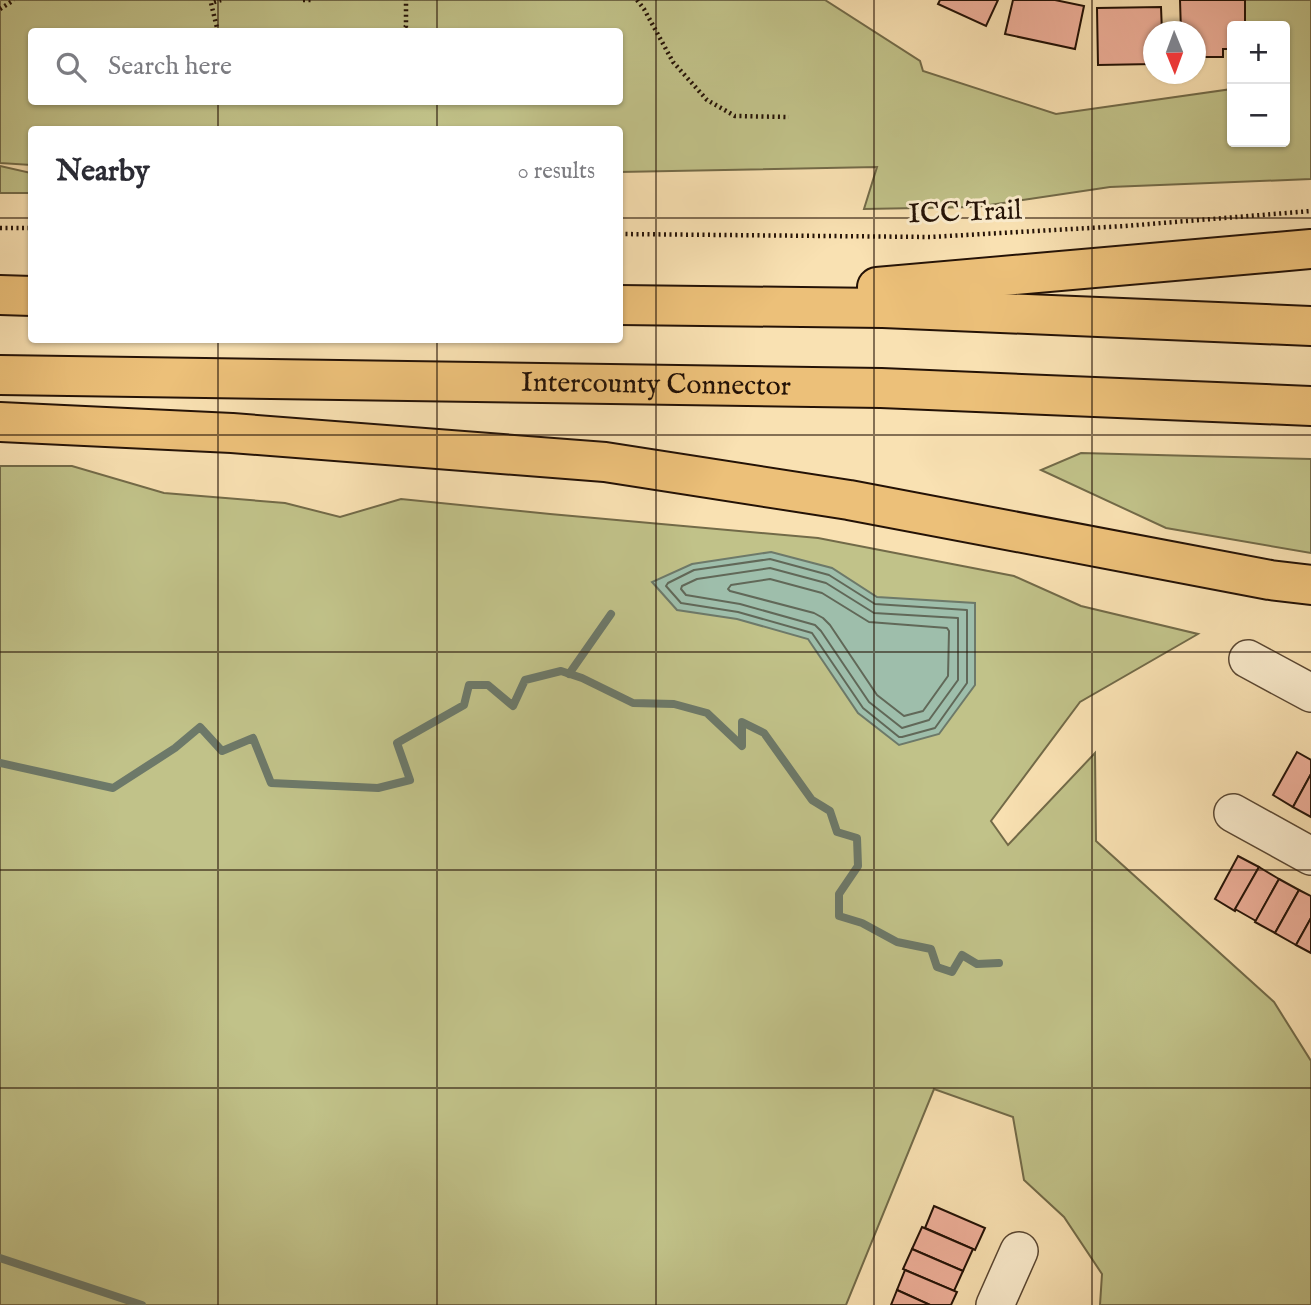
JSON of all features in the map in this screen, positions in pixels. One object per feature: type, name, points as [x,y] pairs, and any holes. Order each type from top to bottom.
[{"type":"highway","points":[[657,305],[1311,249]]},
{"type":"highway","points":[[0,295],[28,296]]},
{"type":"highway","points":[[623,305],[883,309],[1311,326]]},
{"type":"highway","name":"Intercounty Connector","points":[[0,374],[881,388],[1311,406]]},
{"type":"highway","points":[[0,422],[232,433],[605,462],[849,500],[1270,580],[1311,585]]},
{"type":"street","points":[[1248,659],[1311,693]]},
{"type":"street","points":[[1233,813],[1311,856]]},
{"type":"street","points":[[995,1305],[1019,1251]]},
{"type":"path","points":[[0,9],[14,0]]},
{"type":"path","points":[[217,28],[208,1],[221,0]]},
{"type":"path","points":[[303,0],[313,0]]},
{"type":"path","points":[[405,0],[405,28]]},
{"type":"path","points":[[637,0],[673,62],[707,100],[735,116],[789,117]]},
{"type":"path","name":"ICC Trail","points":[[623,234],[930,237],[1125,226],[1311,211]]},
{"type":"path","points":[[0,228],[28,228]]},
{"type":"green space","points":[[0,0],[825,0],[920,61],[923,71],[1056,114],[1227,90],[1227,147],[1290,147],[1290,21],[1242,21],[1242,0],[1311,0],[1311,179],[1110,187],[976,207],[864,209],[877,167],[623,172],[623,126],[28,126],[28,165],[0,163]]},
{"type":"green space","points":[[0,166],[28,172],[28,193],[0,193]]},
{"type":"green space","points":[[1081,453],[1311,459],[1311,553],[1166,528],[1041,470]]},
{"type":"green space","points":[[0,466],[72,466],[164,493],[285,503],[340,517],[401,499],[818,538],[1014,576],[1081,606],[1198,634],[1080,702],[991,821],[1008,845],[1095,753],[1096,841],[1274,1002],[1311,1061],[1311,1305],[1100,1305],[1102,1274],[1064,1217],[1024,1180],[1013,1117],[934,1089],[846,1305],[0,1305]]},
{"type":"water","points":[[771,552],[832,568],[877,597],[975,603],[975,685],[939,734],[899,745],[858,713],[808,639],[737,619],[677,610],[652,582],[692,564]]},
{"type":"building","points":[[940,0],[998,0],[986,26],[938,4]]},
{"type":"building","points":[[1013,0],[1055,0],[1084,6],[1075,49],[1005,34]]},
{"type":"building","points":[[1180,0],[1245,0],[1245,21],[1227,21],[1227,49],[1223,49],[1223,57],[1206,57],[1206,21],[1181,21]]},
{"type":"building","points":[[1161,7],[1162,21],[1143,21],[1143,64],[1098,65],[1097,8]]},
{"type":"building","points":[[1297,752],[1311,760],[1311,774],[1293,807],[1273,795]]},
{"type":"building","points":[[1311,774],[1311,817],[1293,807]]},
{"type":"building","points":[[1238,856],[1259,867],[1235,911],[1215,899]]},
{"type":"building","points":[[1259,867],[1279,879],[1256,921],[1235,909]]},
{"type":"building","points":[[1279,879],[1299,890],[1275,933],[1255,922]]},
{"type":"building","points":[[1299,890],[1311,896],[1311,918],[1296,945],[1275,933]]},
{"type":"building","points":[[1311,918],[1311,953],[1296,945]]},
{"type":"building","points":[[934,1206],[985,1228],[975,1250],[925,1228]]},
{"type":"building","points":[[922,1227],[973,1249],[963,1271],[912,1249]]},
{"type":"building","points":[[912,1249],[963,1271],[954,1291],[903,1269]]},
{"type":"building","points":[[905,1270],[957,1292],[951,1305],[930,1305],[897,1290]]},
{"type":"building","points":[[897,1290],[930,1305],[891,1305]]},
{"type":"waterway","points":[[569,674],[611,614]]},
{"type":"waterway","points":[[0,763],[113,788],[175,748],[200,727],[222,751],[253,738],[271,783],[378,788],[410,780],[397,743],[464,705],[469,685],[488,685],[513,706],[525,680],[561,671],[582,678],[633,703],[674,704],[707,713],[742,746],[742,722],[764,733],[812,800],[830,811],[837,832],[857,838],[858,866],[839,894],[839,916],[862,923],[897,942],[931,949],[937,967],[952,972],[962,955],[977,964],[999,963]]},
{"type":"waterway","points":[[0,1258],[142,1305]]}]
